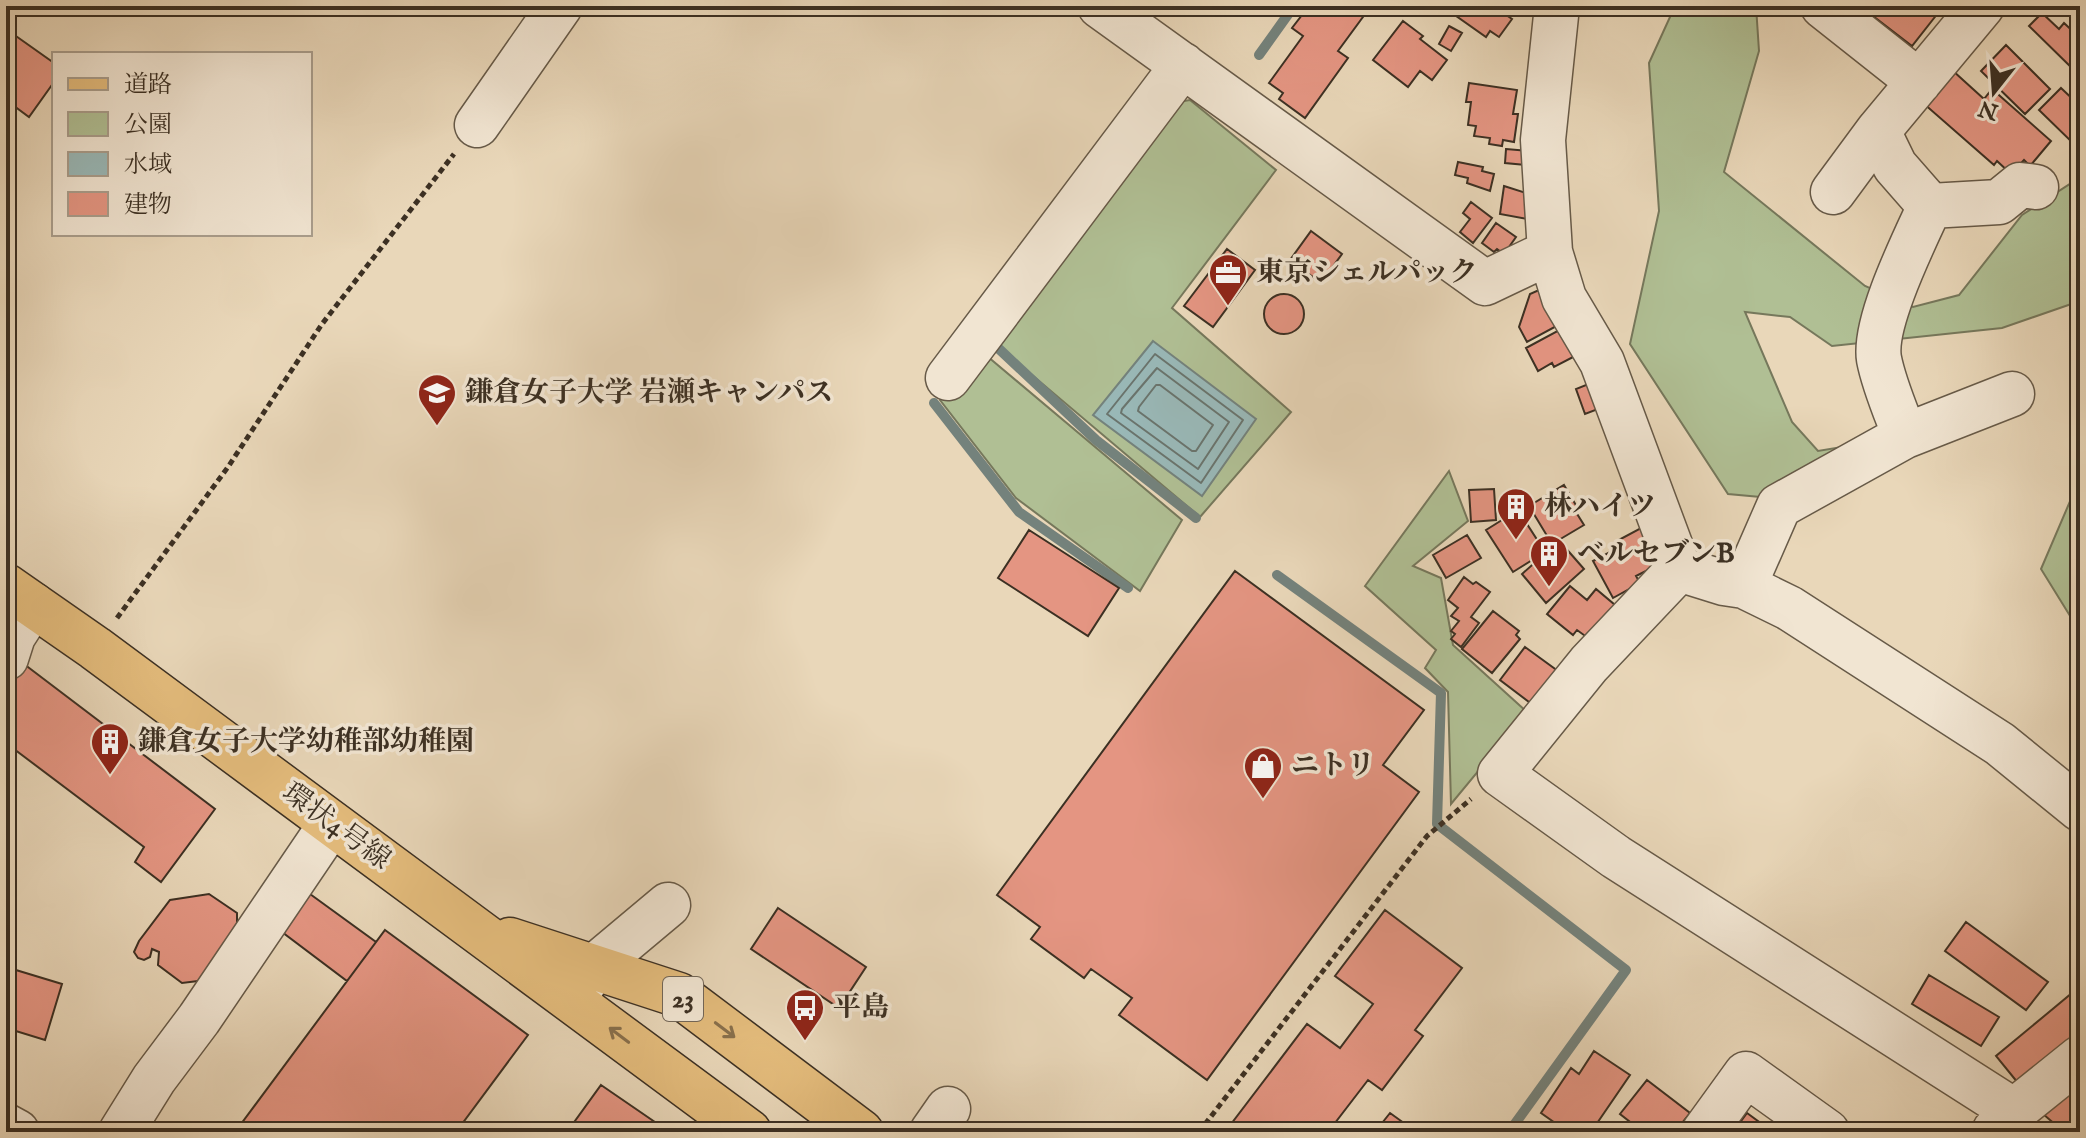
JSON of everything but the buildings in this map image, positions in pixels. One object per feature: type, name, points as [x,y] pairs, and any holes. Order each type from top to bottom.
[{"type":"main road","name":"環状4号線","points":[[20,595],[473,927],[583,984],[734,1128]]},
{"type":"main road","name":"環状4号線","points":[[583,984],[679,995],[861,1132]]},
{"type":"street","points":[[477,125],[560,6]]},
{"type":"street","points":[[1100,6],[1485,283],[1550,252]]},
{"type":"street","points":[[1557,6],[1543,140],[1550,252],[1564,298],[1602,362],[1679,569]]},
{"type":"street","points":[[1823,6],[1919,82]]},
{"type":"street","points":[[1833,192],[1878,131],[1982,6]]},
{"type":"street","points":[[948,378],[1183,65]]},
{"type":"street","points":[[1878,131],[1895,166],[1930,206]]},
{"type":"street","points":[[1930,206],[1999,202],[2020,185],[2036,187]]},
{"type":"street","points":[[1905,436],[1879,357],[1884,321],[1902,267],[1930,206]]},
{"type":"street","points":[[1744,586],[1779,506],[1905,436],[2012,394]]},
{"type":"street","points":[[1679,569],[1744,586],[1789,608],[2000,744],[2080,809]]},
{"type":"street","points":[[1679,569],[1589,664],[1500,774],[1616,857],[2004,1121],[2080,1058]]},
{"type":"street","points":[[6,658],[20,595]]},
{"type":"street","points":[[121,1132],[154,1079],[199,1019],[331,824]]},
{"type":"street","points":[[583,984],[668,905]]},
{"type":"street","points":[[1704,1132],[1746,1074],[1827,1132]]},
{"type":"path","points":[[95,648],[228,467],[322,324],[477,125]]},
{"type":"path","points":[[1199,1132],[1427,836],[1450,816]]},
{"type":"green space","points":[[1675,6],[1756,6],[1759,51],[1724,172],[1865,286],[1913,307],[1959,295],[2022,215],[2076,180],[2080,187],[2080,301],[2002,328],[1832,346],[1790,317],[1745,312],[1792,422],[1818,451],[1848,446],[1826,503],[1728,494],[1630,344],[1659,211],[1649,63]]},
{"type":"green space","points":[[1190,100],[1276,170],[1172,308],[1291,412],[1200,517],[993,342],[1166,104]]},
{"type":"green space","points":[[981,351],[1182,520],[1140,591],[1016,498],[940,400]]},
{"type":"green space","points":[[1449,471],[1468,521],[1413,566],[1441,578],[1453,645],[1527,712],[1451,804],[1448,692],[1425,668],[1436,650],[1365,586]]},
{"type":"green space","points":[[2080,478],[2080,632],[2041,569]]},
{"type":"water","points":[[1153,341],[1256,419],[1202,496],[1093,415]]},
{"type":"waterway","points":[[1259,55],[1294,6]]},
{"type":"waterway","points":[[998,348],[1096,440],[1196,518]]},
{"type":"waterway","points":[[934,403],[1019,512],[1128,588]]},
{"type":"waterway","points":[[1277,575],[1441,693],[1437,824],[1626,970],[1509,1132]]},
{"type":"place","name":"東京シェルパック","points":[[1228,307]]},
{"type":"place","name":"鎌倉女子大学 岩瀬キャンパス","points":[[437,427]]},
{"type":"place","name":"林ハイツ","points":[[1516,541]]},
{"type":"place","name":"ベルセブンB","points":[[1549,588]]},
{"type":"place","name":"鎌倉女子大学幼稚部幼稚園","points":[[110,776]]},
{"type":"place","name":"ニトリ","points":[[1263,800]]},
{"type":"place","name":"平島","points":[[805,1042]]}]
